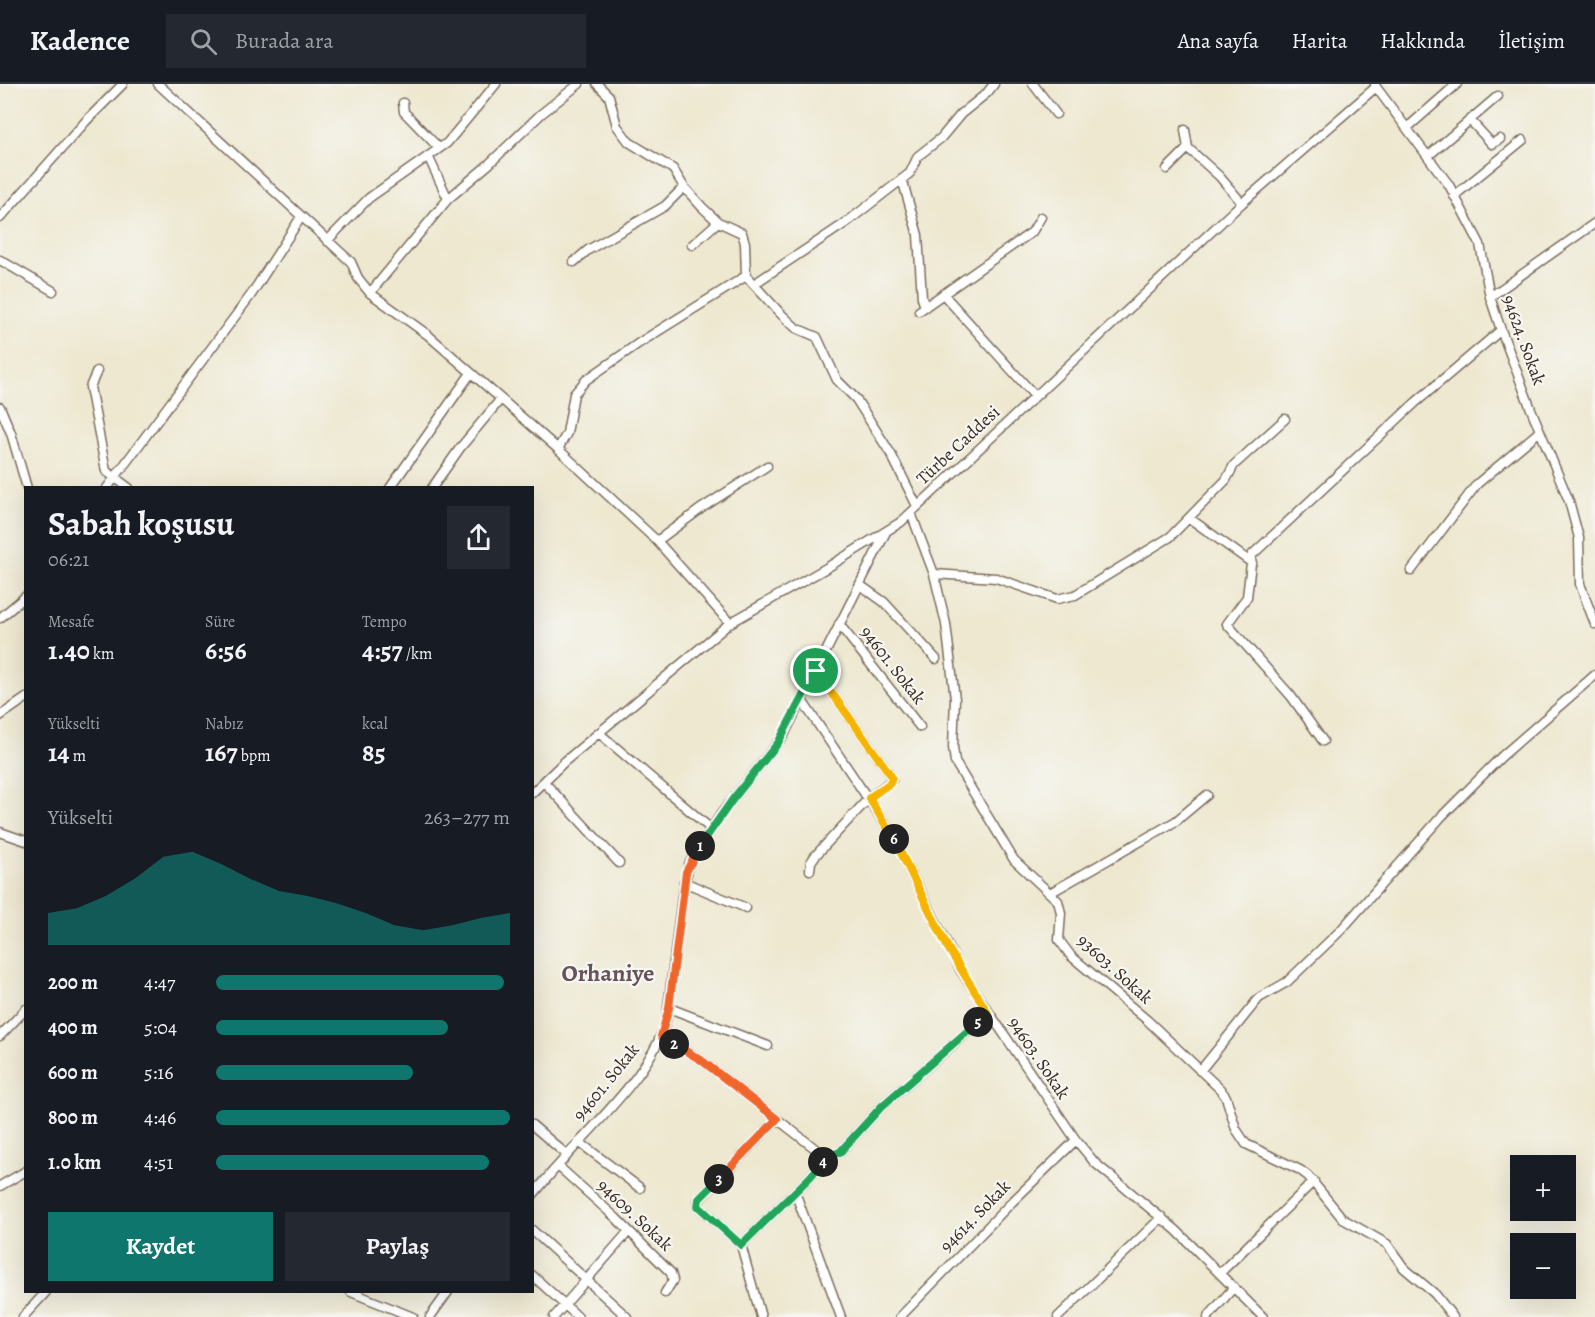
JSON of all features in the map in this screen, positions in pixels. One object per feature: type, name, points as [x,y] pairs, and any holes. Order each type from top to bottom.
[{"type":"street","points":[[0,218],[86,121],[123,84]]},
{"type":"street","points":[[158,84],[351,262],[358,279],[370,293],[428,335],[558,449],[657,541],[730,623]]},
{"type":"street","points":[[327,241],[369,198],[438,147],[447,143],[496,84]]},
{"type":"street","points":[[370,293],[448,199],[542,114],[579,84]]},
{"type":"street","points":[[558,449],[567,433],[574,394],[586,380],[746,276],[746,243],[742,233],[718,222],[684,187],[673,169],[629,142],[617,126],[609,96],[597,84]]},
{"type":"street","points":[[754,284],[846,222],[910,173],[918,156],[942,138],[961,114],[987,93],[994,84]]},
{"type":"street","points":[[1033,84],[1056,114]]},
{"type":"street","points":[[1407,128],[1457,84]]},
{"type":"street","name":"94624. Sokak","points":[[1376,85],[1385,102],[1428,156],[1455,196],[1480,244],[1490,297],[1501,330],[1569,501],[1579,538],[1580,584],[1595,624]]},
{"type":"street","name":"Türbe Caddesi","points":[[534,791],[730,623],[886,531],[914,509],[1242,203],[1376,85]]},
{"type":"street","points":[[1428,156],[1498,96]]},
{"type":"street","points":[[403,103],[404,112],[438,147]]},
{"type":"street","points":[[1470,120],[1492,144],[1500,139]]},
{"type":"street","points":[[1185,130],[1188,148],[1219,176],[1242,203]]},
{"type":"street","points":[[1455,196],[1523,140]]},
{"type":"street","points":[[1167,169],[1188,148]]},
{"type":"street","points":[[428,156],[448,199]]},
{"type":"street","points":[[902,179],[918,235],[922,309],[1032,232],[1041,217]]},
{"type":"street","points":[[574,262],[588,250],[665,206],[684,187]]},
{"type":"street","points":[[108,486],[251,295],[301,217]]},
{"type":"street","points":[[692,246],[718,222]]},
{"type":"street","points":[[1490,297],[1595,223]]},
{"type":"street","points":[[0,260],[53,291]]},
{"type":"street","name":"93603. Sokak","points":[[746,276],[796,328],[817,337],[837,380],[856,399],[891,453],[914,509],[934,573],[948,638],[954,699],[955,762],[1014,860],[1050,893],[1061,907],[1059,940],[1071,956],[1147,1020],[1215,1083],[1226,1097],[1236,1129],[1246,1144],[1300,1170],[1314,1181],[1343,1219],[1387,1244],[1404,1268],[1435,1294],[1453,1317]]},
{"type":"street","points":[[944,294],[1035,396]]},
{"type":"street","points":[[1323,741],[1291,696],[1227,624],[1247,597],[1252,555],[1415,403],[1501,330]]},
{"type":"street","points":[[97,371],[90,387],[106,471],[126,486]]},
{"type":"street","points":[[391,486],[471,373]]},
{"type":"street","points":[[433,486],[460,448],[500,400]]},
{"type":"street","points":[[0,407],[11,434],[26,486]]},
{"type":"street","points":[[934,573],[996,578],[1057,599],[1075,595],[1170,537],[1226,480],[1234,465],[1285,419]]},
{"type":"street","points":[[1411,571],[1477,484],[1540,431]]},
{"type":"street","points":[[657,541],[702,508],[767,466]]},
{"type":"street","points":[[1189,518],[1252,563]]},
{"type":"street","name":"94601. Sokak","points":[[534,1194],[619,1098],[652,1053],[661,1036],[669,1008],[684,882],[689,864],[733,799],[778,743],[886,531]]},
{"type":"street","name":"94601. Sokak","points":[[860,585],[885,602],[936,659]]},
{"type":"street","points":[[0,618],[24,598]]},
{"type":"street","name":"94601. Sokak","points":[[839,624],[921,727]]},
{"type":"street","points":[[810,870],[813,859],[869,798],[890,783],[892,778],[816,671]]},
{"type":"street","points":[[1200,1071],[1260,998],[1287,982],[1341,930],[1441,817],[1501,757],[1595,675]]},
{"type":"street","points":[[0,716],[24,699]]},
{"type":"street","name":"94603. Sokak","points":[[801,699],[869,798],[904,857],[961,971],[1076,1140],[1095,1163],[1162,1217],[1263,1317]]},
{"type":"street","points":[[599,733],[711,829]]},
{"type":"street","points":[[544,782],[619,863]]},
{"type":"street","points":[[1050,893],[1176,821],[1207,795]]},
{"type":"street","points":[[0,832],[24,840]]},
{"type":"street","points":[[684,882],[746,909]]},
{"type":"street","points":[[669,1008],[768,1046]]},
{"type":"street","points":[[0,1035],[24,1011]]},
{"type":"street","points":[[741,1245],[817,1170],[826,1157],[840,1152],[882,1106],[988,1013]]},
{"type":"street","points":[[661,1036],[701,1060],[826,1157]]},
{"type":"street","points":[[761,1317],[741,1245],[700,1208],[698,1201],[777,1119]]},
{"type":"street","points":[[534,1127],[567,1155]]},
{"type":"street","name":"94614. Sokak","points":[[900,1317],[1076,1140]]},
{"type":"street","name":"94601. Sokak","points":[[579,1142],[640,1188]]},
{"type":"street","name":"94609. Sokak","points":[[558,1166],[671,1273],[673,1280],[665,1293]]},
{"type":"street","points":[[0,1186],[24,1172]]},
{"type":"street","points":[[1220,1273],[1314,1181]]},
{"type":"street","points":[[795,1192],[841,1317]]},
{"type":"street","points":[[1058,1317],[1162,1217]]},
{"type":"street","points":[[554,1317],[629,1231]]},
{"type":"street","points":[[534,1232],[627,1317]]},
{"type":"street","points":[[534,1277],[578,1317]]},
{"type":"street","points":[[1208,1317],[1234,1287]]},
{"type":"street","points":[[23,1317],[45,1293]]},
{"type":"street","points":[[353,1293],[413,1317]]},
{"type":"street","points":[[430,1317],[447,1293]]},
{"type":"district","name":"Orhaniye","points":[[608,973]]},
{"type":"route","points":[[816,671],[890,774],[892,780],[890,783],[869,798],[904,857],[948,948],[988,1013],[867,1120],[840,1152],[826,1157],[817,1170],[741,1245],[698,1206],[698,1201],[777,1119],[693,1054],[661,1036],[669,1008],[682,897],[689,864],[733,799],[784,735],[816,671]]}]
